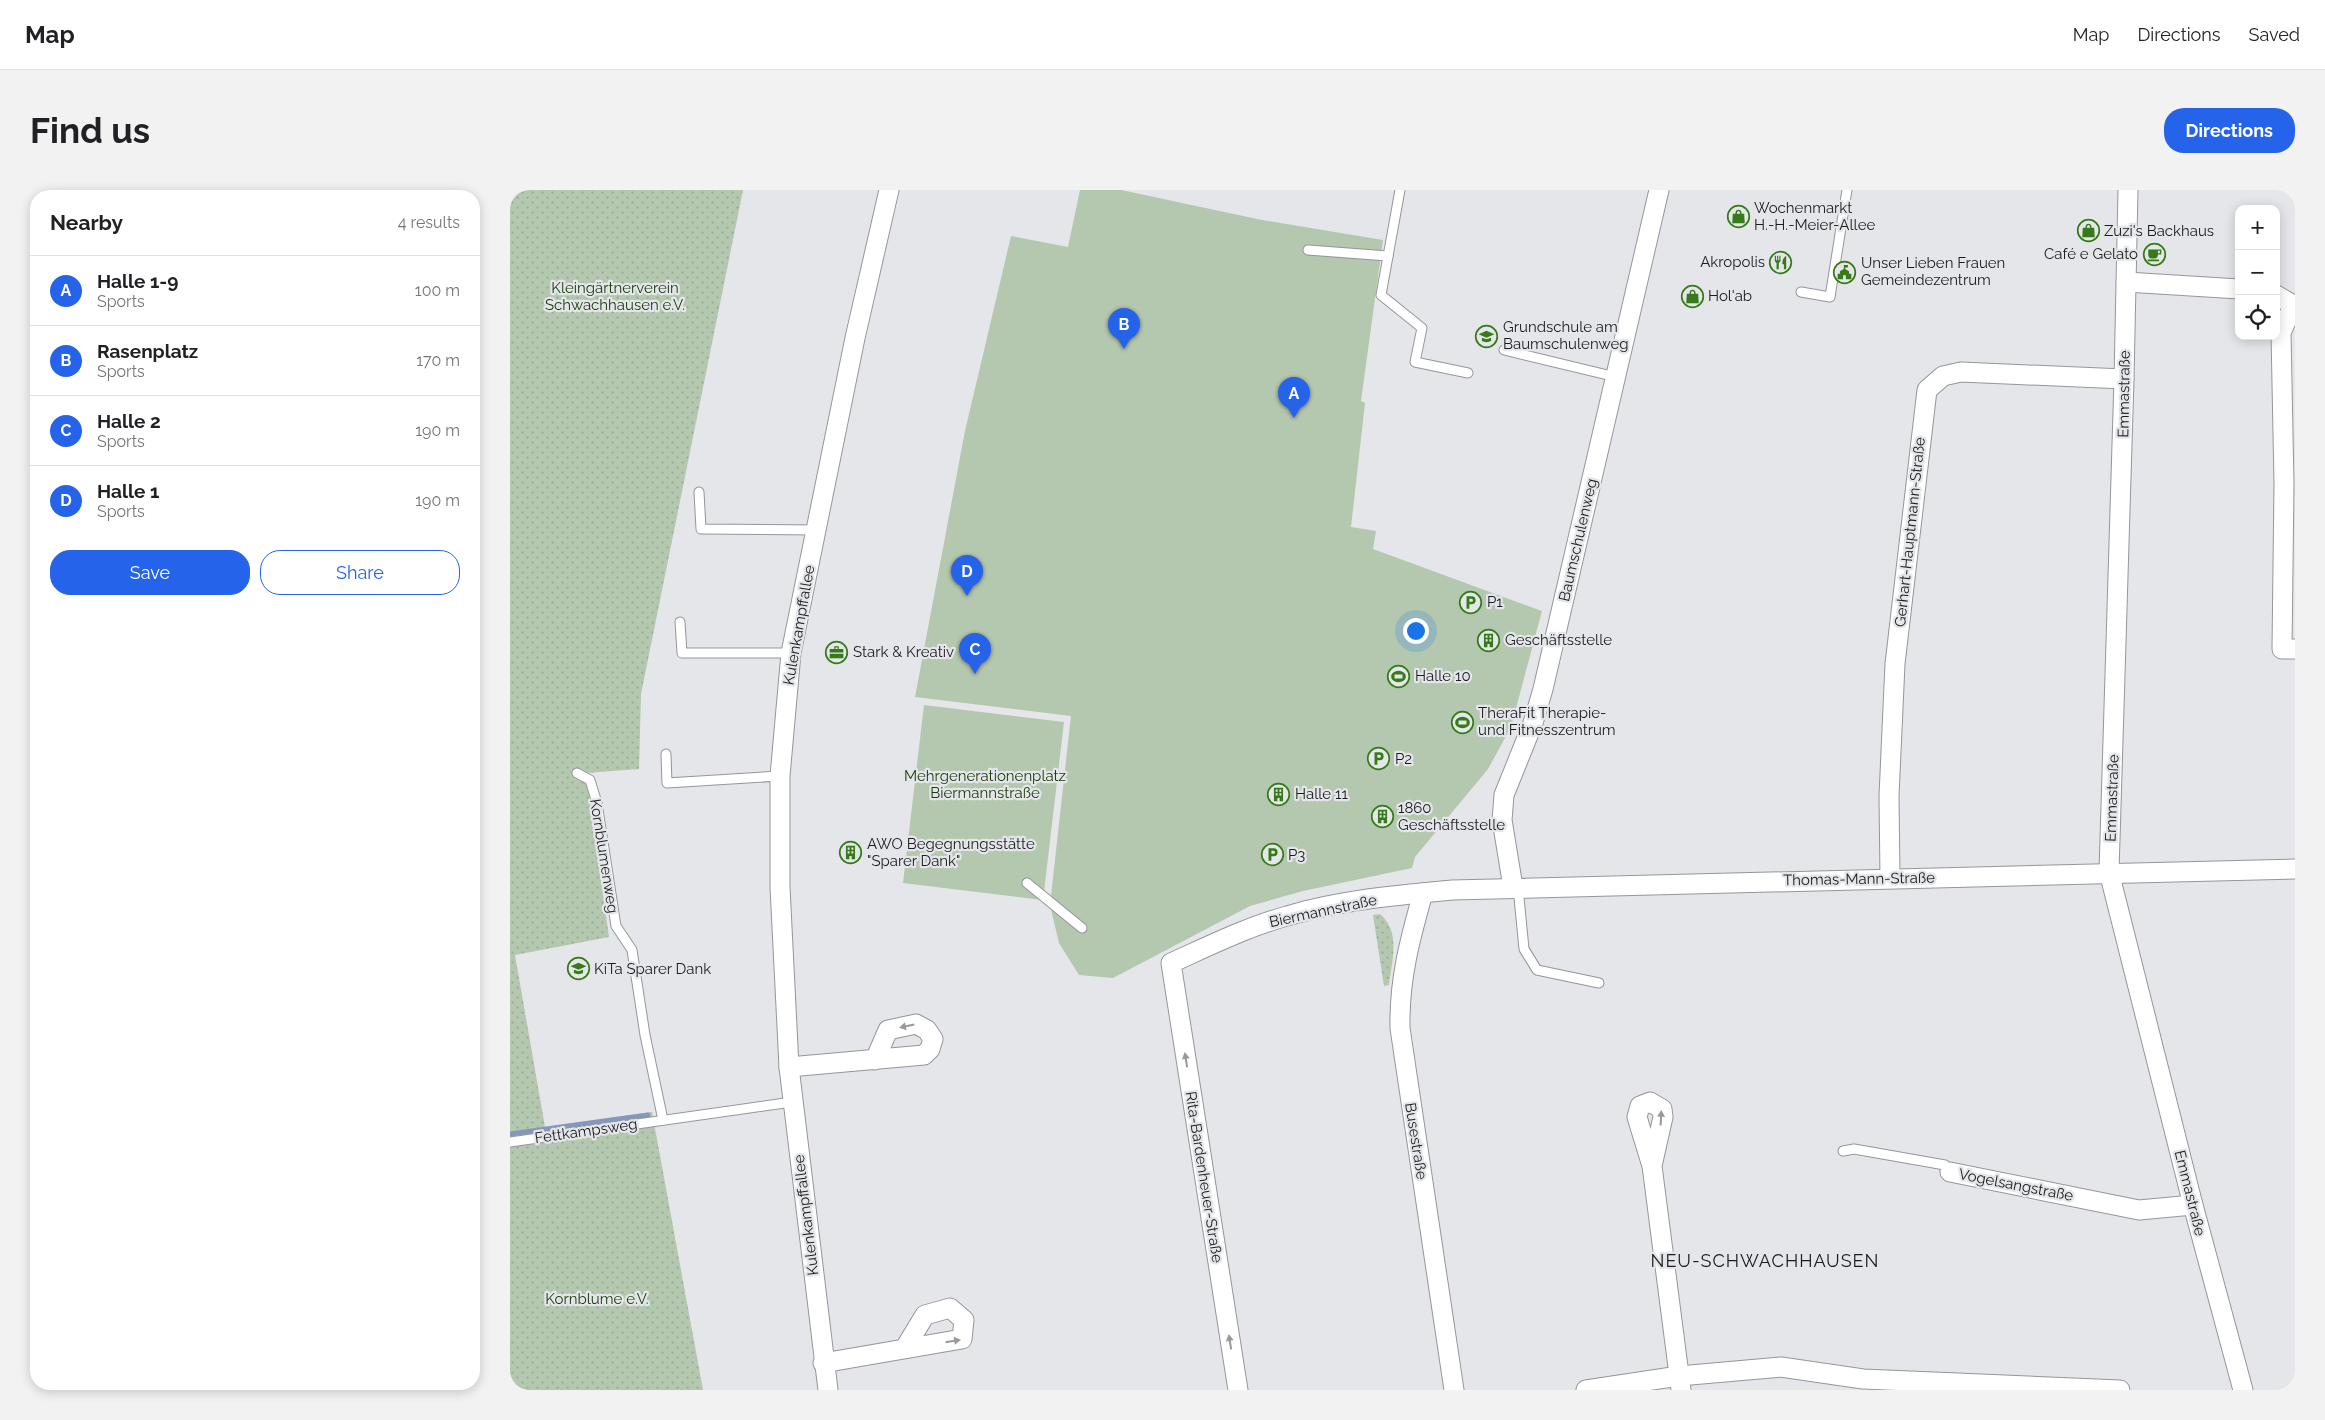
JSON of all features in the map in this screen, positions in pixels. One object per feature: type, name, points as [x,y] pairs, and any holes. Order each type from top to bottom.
[{"type":"street","name":"Kulenkampffallee","points":[[828,1390],[789,1067],[780,887],[780,776],[791,653],[855,338],[889,190]]},
{"type":"street","name":"Baumschulenweg","points":[[1515,887],[1502,820],[1504,795],[1533,724],[1543,689],[1659,190]]},
{"type":"street","name":"Emmastraße","points":[[2128,190],[2109,872],[2193,1205],[2243,1390]]},
{"type":"street","points":[[2126,282],[2235,289]]},
{"type":"street","points":[[2280,297],[2294,305],[2281,332],[2289,484],[2282,649],[2295,649]]},
{"type":"street","name":"Gerhart-Hauptmann-Straße","points":[[1890,878],[1889,796],[1895,664],[1927,390],[1943,376],[1961,372],[2124,379]]},
{"type":"street","name":"Thomas-Mann-Straße","points":[[1423,893],[1515,887],[2295,869]]},
{"type":"street","name":"Biermannstraße","points":[[1171,963],[1249,928],[1288,915],[1352,902],[1423,893]]},
{"type":"street","name":"Busestraße","points":[[1423,893],[1406,952],[1400,998],[1400,1028],[1454,1390]]},
{"type":"street","name":"Rita-Bardenheuer-Straße","points":[[1171,963],[1238,1390]]},
{"type":"street","points":[[789,1067],[875,1060]]},
{"type":"street","points":[[1652,1166],[1680,1383]]},
{"type":"street","name":"Vogelsangstraße","points":[[1950,1172],[2139,1210],[2193,1205]]},
{"type":"street","points":[[824,1363],[905,1348]]},
{"type":"street","points":[[1586,1390],[1680,1383],[1781,1367],[1863,1379],[2120,1390]]},
{"type":"lane","points":[[1400,190],[1380,295],[1422,328],[1415,362],[1468,373]]},
{"type":"lane","points":[[1800,292],[1830,297],[1847,190]]},
{"type":"lane","points":[[1308,250],[1388,256]]},
{"type":"lane","points":[[1504,350],[1616,377]]},
{"type":"lane","points":[[699,492],[701,529],[816,530]]},
{"type":"lane","points":[[680,622],[682,652],[791,653]]},
{"type":"lane","points":[[666,754],[667,783],[780,776]]},
{"type":"lane","name":"Kornblumenweg","points":[[577,773],[590,780],[598,803],[616,926],[632,950],[643,1026],[663,1120]]},
{"type":"lane","points":[[1027,884],[1082,928]]},
{"type":"lane","points":[[1515,887],[1524,948],[1537,970],[1599,983]]},
{"type":"lane","name":"Fettkampsweg","points":[[510,1142],[792,1102]]},
{"type":"lane","name":"Vogelsangstraße","points":[[1843,1151],[1854,1149],[1945,1166],[1950,1172]]},
{"type":"green space","points":[[510,190],[743,190],[641,694],[639,769],[586,773],[609,937],[515,955],[545,1127],[652,1112],[703,1390],[510,1390]]},
{"type":"green space","points":[[1080,190],[1121,190],[1262,220],[1383,240],[1361,401],[1365,403],[1351,527],[1376,531],[1373,549],[1542,611],[1511,727],[1488,769],[1415,857],[1412,868],[1303,891],[1250,906],[1113,978],[1079,975],[1059,943],[1050,905],[1071,716],[915,697],[965,431],[1011,236],[1068,247]]},
{"type":"green space","name":"Mehrgenerationenplatz Biermannstraße","points":[[924,705],[1064,722],[1043,900],[903,883]]},
{"type":"green space","points":[[1380,914],[1387,921],[1391,929],[1394,947],[1389,985],[1384,986],[1373,915]]},
{"type":"waterway","points":[[510,1134],[648,1115]]},
{"type":"place","name":"Wochenmarkt H.-H.-Meier-Allee","points":[[1738,217]]},
{"type":"place","name":"Zuzi's Backhaus","points":[[2088,231]]},
{"type":"place","name":"Café e Gelato","points":[[2154,254]]},
{"type":"place","name":"Akropolis","points":[[1781,262]]},
{"type":"place","name":"Unser Lieben Frauen Gemeindezentrum","points":[[1845,272]]},
{"type":"place","name":"Hol'ab","points":[[1692,296]]},
{"type":"place","name":"Grundschule am Baumschulenweg","points":[[1487,336]]},
{"type":"place","name":"Rasenplatz","points":[[1124,349]]},
{"type":"place","name":"Halle 1-9","points":[[1294,418]]},
{"type":"place","name":"Halle 1","points":[[967,596]]},
{"type":"place","name":"P1","points":[[1471,602]]},
{"type":"place","name":"Geschäftsstelle","points":[[1489,640]]},
{"type":"place","name":"Stark & Kreativ","points":[[837,652]]},
{"type":"place","name":"Halle 2","points":[[975,674]]},
{"type":"place","name":"Halle 10","points":[[1399,676]]},
{"type":"place","name":"TheraFit Therapie- und Fitnesszentrum","points":[[1462,722]]},
{"type":"place","name":"P2","points":[[1379,759]]},
{"type":"place","name":"Halle 11","points":[[1279,794]]},
{"type":"place","name":"1860 Geschäftsstelle","points":[[1382,817]]},
{"type":"place","name":"AWO Begegnungsstätte \"Sparer Dank\"","points":[[851,853]]},
{"type":"place","name":"P3","points":[[1272,855]]},
{"type":"place","name":"KiTa Sparer Dank","points":[[578,969]]},
{"type":"district","name":"NEU-SCHWACHHAUSEN","points":[[1765,1260]]},
{"type":"park label","name":"Kleingärtnerverein Schwachhausen e.V.","points":[[615,296]]},
{"type":"park label","name":"Kornblume e.V.","points":[[597,1299]]}]
